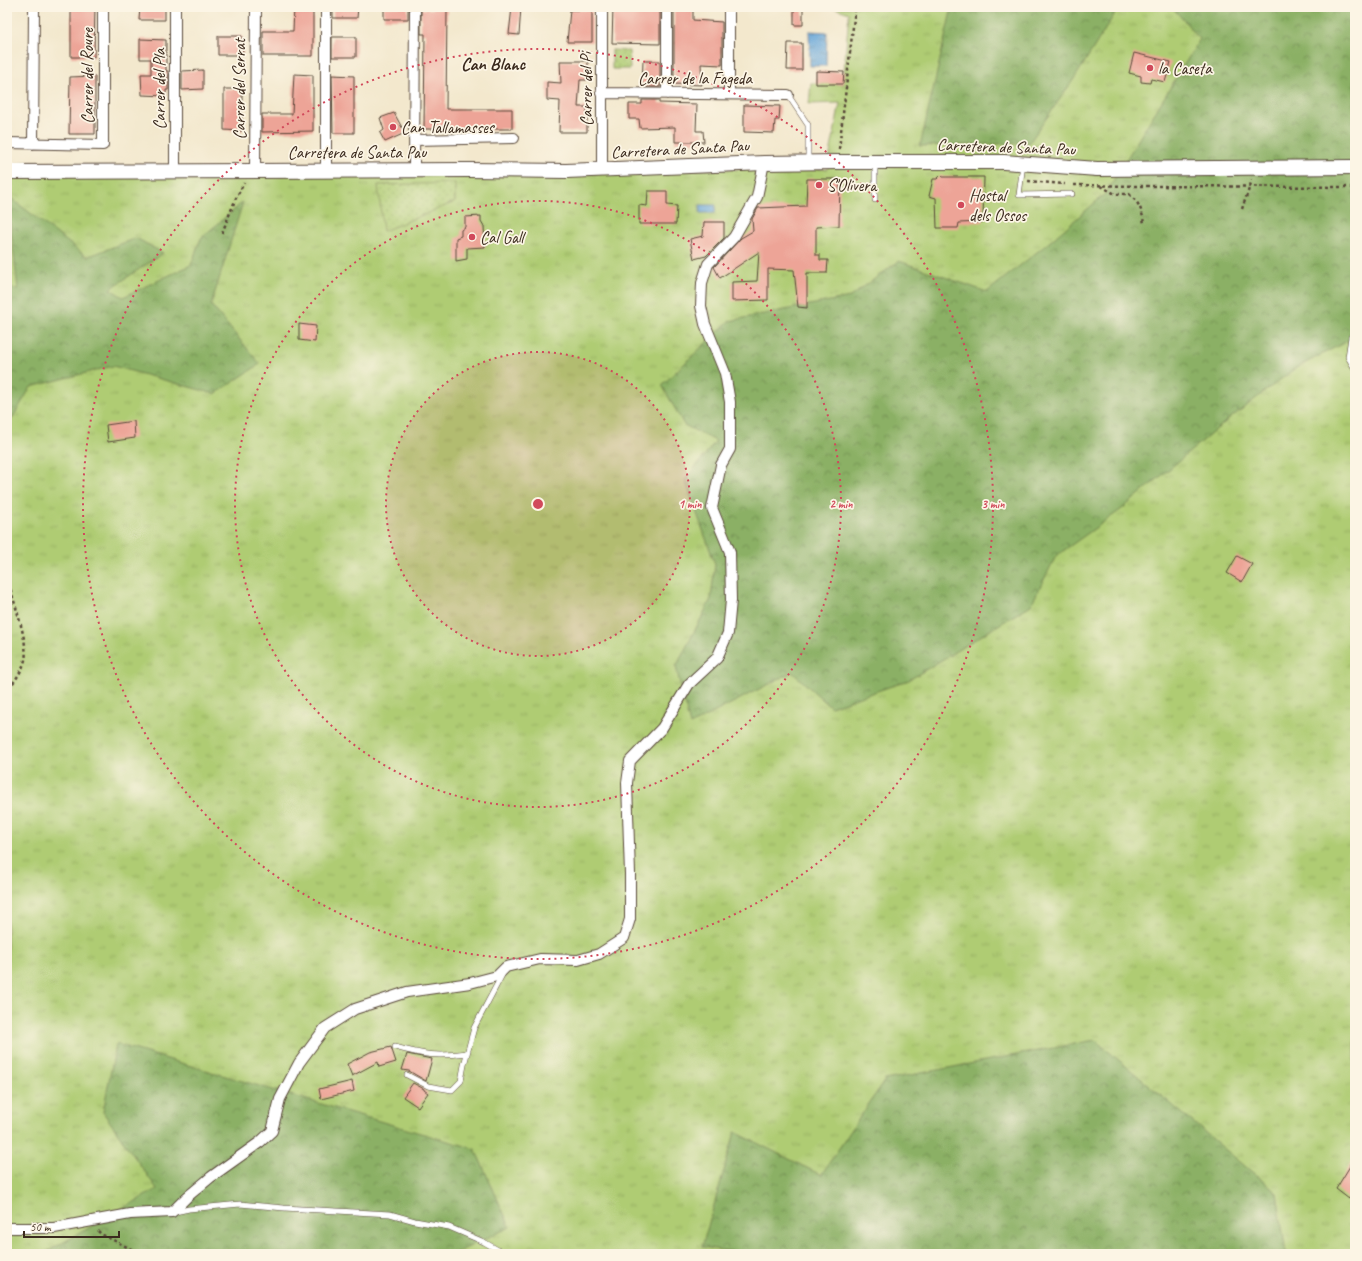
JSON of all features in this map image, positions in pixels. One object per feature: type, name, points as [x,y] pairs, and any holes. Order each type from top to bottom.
[{"type":"main road","name":"Carretera de Santa Pau","points":[[7,172],[602,170],[764,163],[838,162],[1004,162],[1097,169],[1355,167]]},
{"type":"street","points":[[7,143],[33,144],[34,7]]},
{"type":"street","name":"Carrer del Roure","points":[[33,144],[104,145],[103,7]]},
{"type":"street","name":"Carrer del Pla","points":[[175,7],[175,171]]},
{"type":"street","name":"Carrer del Serrat","points":[[255,171],[256,7]]},
{"type":"street","points":[[326,7],[326,170]]},
{"type":"street","points":[[414,170],[416,7]]},
{"type":"street","name":"Carrer del Pi","points":[[602,7],[602,170]]},
{"type":"street","points":[[666,94],[667,7]]},
{"type":"street","points":[[729,94],[730,7]]},
{"type":"street","name":"Carrer de la Fageda","points":[[601,93],[788,95]]},
{"type":"street","points":[[414,140],[514,138]]},
{"type":"street","points":[[7,1228],[54,1228],[130,1214],[172,1212],[183,1206],[211,1177],[260,1142],[272,1131],[280,1099],[299,1063],[325,1028],[355,1009],[407,992],[470,983],[496,976],[506,967],[540,959],[578,960],[599,954],[624,938],[630,919],[627,783],[630,761],[662,728],[689,684],[717,658],[728,633],[731,600],[730,552],[712,508],[721,465],[730,448],[730,402],[725,373],[704,318],[701,306],[702,283],[708,264],[734,237],[757,197],[764,163]]},
{"type":"lane","points":[[788,95],[808,125],[808,163]]},
{"type":"lane","points":[[875,162],[875,200]]},
{"type":"lane","points":[[1023,163],[1019,195],[1072,194]]},
{"type":"lane","points":[[1355,331],[1351,337],[1348,357],[1355,369]]},
{"type":"lane","points":[[407,1075],[428,1086],[452,1090],[461,1081],[474,1028],[506,967]]},
{"type":"lane","points":[[396,1047],[420,1054],[446,1056],[467,1053]]},
{"type":"lane","points":[[183,1206],[189,1209],[240,1204],[390,1214],[415,1221],[449,1227],[484,1242],[505,1254]]},
{"type":"path","points":[[838,162],[854,9]]},
{"type":"path","points":[[1242,210],[1251,186],[1254,167]]},
{"type":"path","points":[[222,233],[236,198],[244,184],[255,171]]},
{"type":"path","points":[[1032,181],[1087,186],[1355,187]]},
{"type":"path","points":[[1100,186],[1115,194],[1130,194],[1138,203],[1143,214],[1144,224]]},
{"type":"path","points":[[7,578],[25,640],[25,660],[15,682],[7,689]]},
{"type":"path","points":[[90,1221],[101,1234],[141,1254]]},
{"type":"green space","points":[[832,7],[1355,7],[1355,1254],[7,1254],[7,172],[827,169],[840,103],[809,104],[811,83],[843,84],[849,13]]},
{"type":"green space","points":[[952,7],[1119,7],[1076,76],[1029,143],[920,146]]},
{"type":"green space","points":[[1172,7],[1355,7],[1355,337],[1294,369],[1224,423],[1122,509],[1056,556],[1031,605],[909,680],[831,707],[792,672],[690,725],[676,667],[711,599],[715,564],[685,480],[716,441],[684,425],[662,385],[729,321],[850,297],[899,261],[987,292],[1047,244],[1105,194],[1200,39]]},
{"type":"green space","points":[[612,50],[629,51],[630,69],[612,69]]},
{"type":"green space","points":[[455,183],[455,202],[383,231],[378,185]]},
{"type":"green space","points":[[7,195],[87,257],[136,238],[163,253],[110,289],[123,297],[191,265],[201,238],[243,202],[211,305],[260,364],[215,394],[113,366],[31,387],[7,427],[7,288],[18,289]]},
{"type":"green space","points":[[1095,1040],[1277,1193],[1286,1254],[747,1254],[702,1247],[735,1132],[821,1175],[885,1080]]},
{"type":"green space","points":[[116,1044],[475,1149],[510,1227],[454,1254],[43,1254],[157,1189],[103,1112]]},
{"type":"water","points":[[809,31],[827,32],[826,66],[810,66]]},
{"type":"water","points":[[700,205],[716,205],[715,213],[700,213]]},
{"type":"building","points":[[71,7],[95,7],[94,57],[71,57]]},
{"type":"building","points":[[140,7],[165,7],[165,20],[139,20]]},
{"type":"building","points":[[294,7],[313,7],[313,56],[263,56],[263,31],[293,31]]},
{"type":"building","points":[[333,7],[358,7],[357,18],[333,18]]},
{"type":"building","points":[[384,7],[408,7],[408,19],[384,19]]},
{"type":"building","points":[[512,7],[521,7],[519,35],[509,34]]},
{"type":"building","points":[[613,7],[660,7],[660,44],[612,43]]},
{"type":"building","points":[[674,7],[693,7],[693,20],[722,22],[722,65],[701,64],[702,85],[674,84]]},
{"type":"building","points":[[794,7],[803,7],[803,25],[794,25]]},
{"type":"building","points":[[421,9],[447,9],[446,109],[512,109],[512,129],[424,129],[425,34],[421,34]]},
{"type":"building","points":[[570,10],[592,10],[592,42],[567,42]]},
{"type":"building","points":[[218,36],[242,36],[243,55],[218,55]]},
{"type":"building","points":[[332,37],[356,37],[356,57],[332,57]]},
{"type":"building","points":[[140,39],[166,40],[166,71],[168,71],[168,90],[166,90],[166,96],[142,95],[141,74],[151,74],[151,59],[140,59]]},
{"type":"building","points":[[788,43],[802,43],[802,70],[787,70]]},
{"type":"building","name":"la Caseta","points":[[1134,53],[1171,62],[1165,82],[1151,79],[1150,83],[1141,82],[1141,76],[1129,73]]},
{"type":"building","points":[[560,61],[588,61],[587,80],[580,80],[578,107],[587,107],[587,132],[559,132],[560,101],[547,100],[547,82],[561,83]]},
{"type":"building","points":[[643,61],[660,61],[660,87],[642,87]]},
{"type":"building","points":[[203,70],[203,89],[182,90],[182,71]]},
{"type":"building","points":[[816,71],[844,72],[843,84],[816,84]]},
{"type":"building","points":[[294,74],[313,75],[313,131],[262,132],[262,114],[292,114]]},
{"type":"building","points":[[332,75],[354,76],[354,133],[333,133]]},
{"type":"building","points":[[95,76],[95,134],[69,134],[70,77]]},
{"type":"building","points":[[224,89],[242,89],[242,131],[224,130]]},
{"type":"building","points":[[642,100],[659,100],[659,103],[697,104],[696,131],[703,131],[704,142],[675,142],[675,127],[640,128],[639,119],[629,119],[629,104],[642,104]]},
{"type":"building","points":[[744,105],[780,106],[779,120],[775,120],[774,133],[744,132]]},
{"type":"building","name":"Can Tallamasses","points":[[394,113],[405,133],[385,142],[380,133],[384,130],[380,118]]},
{"type":"building","name":"Hostal dels Ossos","points":[[941,175],[943,177],[984,177],[983,222],[959,223],[958,228],[937,228],[936,198],[929,196],[933,179],[937,179]]},
{"type":"building","points":[[807,179],[840,179],[839,226],[816,227],[816,255],[820,255],[820,260],[828,260],[827,273],[807,273],[807,308],[798,307],[794,270],[768,269],[768,300],[732,301],[732,282],[757,281],[759,252],[720,278],[714,267],[741,238],[753,231],[752,219],[758,208],[806,206]]},
{"type":"building","points":[[648,191],[667,191],[667,205],[677,206],[676,224],[639,224],[639,205],[647,206]]},
{"type":"building","name":"Cal Gall","points":[[481,216],[481,221],[484,226],[485,247],[467,248],[467,259],[456,261],[456,238],[461,236],[461,230],[465,227],[465,217]]},
{"type":"building","points":[[704,222],[724,222],[724,238],[706,256],[694,259],[690,239],[703,236]]},
{"type":"building","points":[[299,324],[316,326],[315,342],[299,340]]},
{"type":"building","points":[[134,421],[135,438],[108,442],[106,425]]},
{"type":"building","points":[[1237,556],[1252,564],[1242,582],[1227,573]]},
{"type":"building","points":[[391,1047],[396,1062],[379,1067],[378,1062],[352,1076],[347,1064],[370,1052]]},
{"type":"building","points":[[407,1054],[432,1059],[426,1081],[409,1071],[402,1070]]},
{"type":"building","points":[[352,1081],[354,1091],[321,1099],[319,1089]]},
{"type":"building","points":[[413,1083],[428,1093],[418,1107],[403,1097]]},
{"type":"building","points":[[1355,1158],[1355,1189],[1349,1199],[1336,1189]]},
{"type":"place","name":"la Caseta","points":[[1150,68]]},
{"type":"place","name":"Can Tallamasses","points":[[393,127]]},
{"type":"place","name":"S'Olivera","points":[[819,185]]},
{"type":"place","name":"Hostal dels Ossos","points":[[961,205]]},
{"type":"place","name":"Cal Gall","points":[[472,237]]},
{"type":"district","name":"Can Blanc","points":[[493,64]]}]
